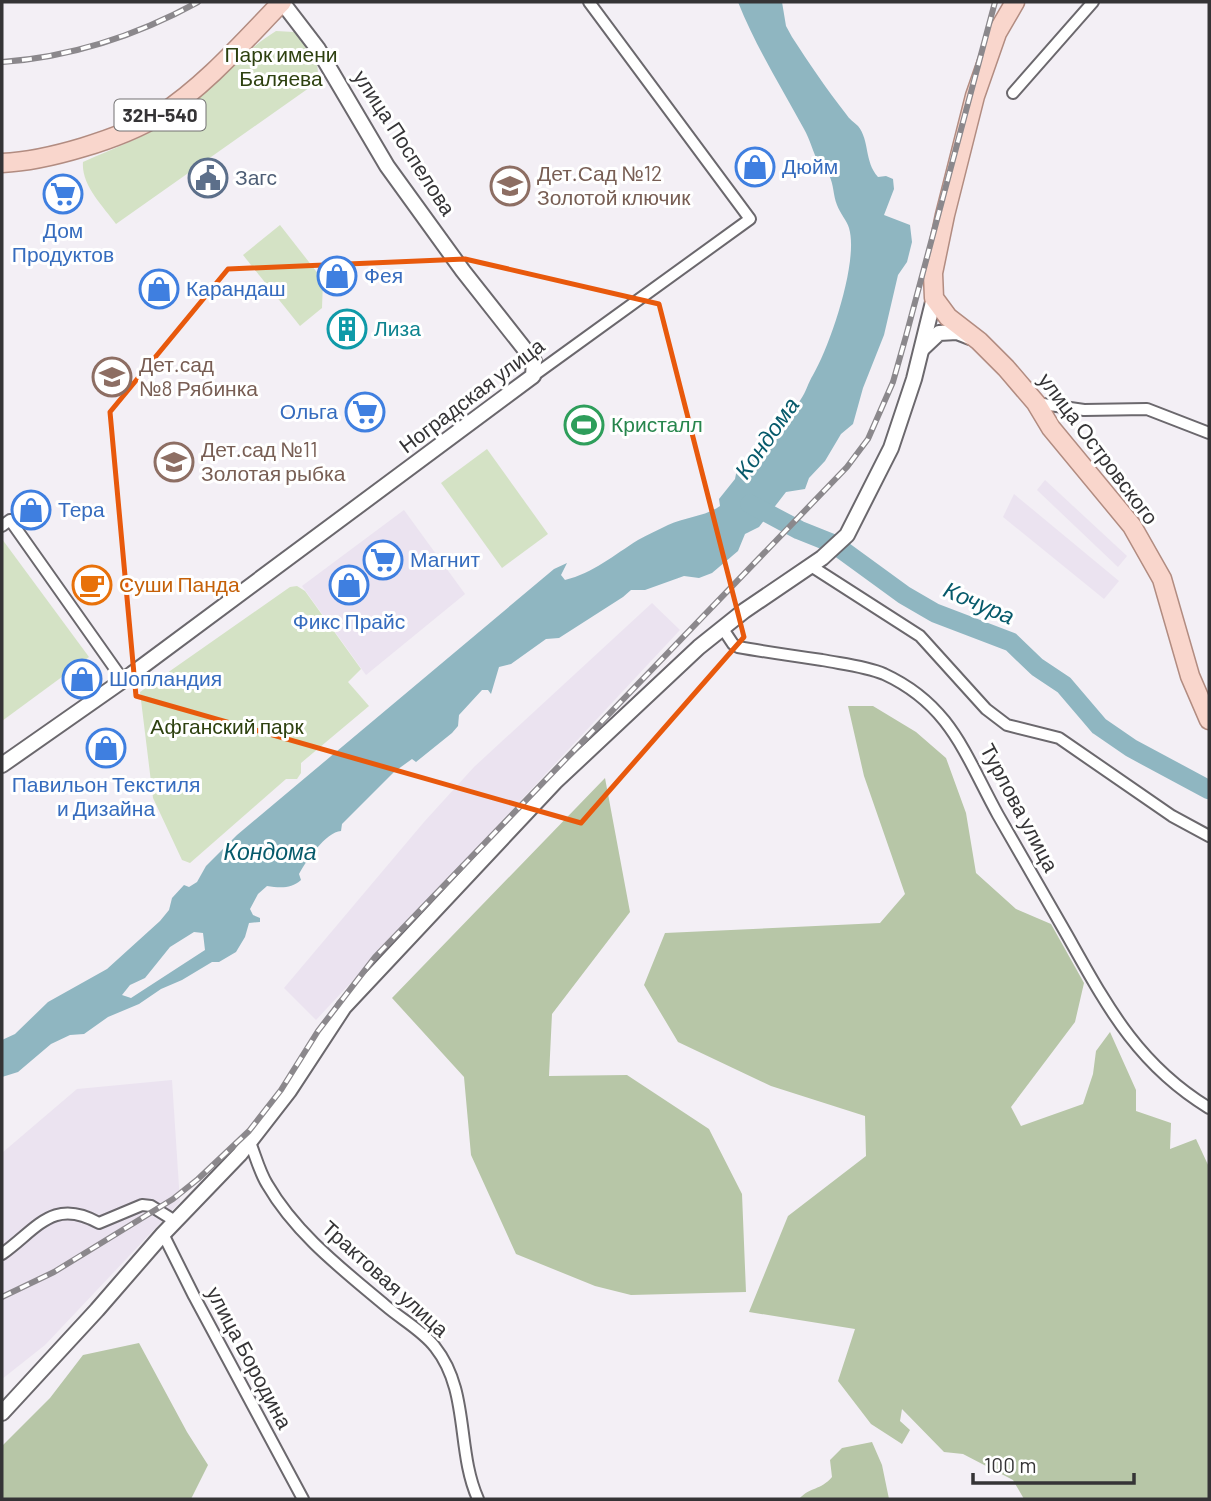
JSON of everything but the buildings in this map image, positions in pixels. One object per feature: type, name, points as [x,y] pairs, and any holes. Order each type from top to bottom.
[{"type":"main road","name":"улица Поспелова","points":[[2,163],[42,159],[83,147],[158,116],[191,91],[236,50],[282,2]]},
{"type":"main road","points":[[934,298],[933,273],[975,96],[997,33],[1016,2]]},
{"type":"main road","name":"улица Островского","points":[[934,298],[948,317],[979,341],[1006,368],[1036,403],[1051,428],[1132,526],[1162,579],[1209,720]]},
{"type":"street","name":"улица Поспелова","points":[[282,2],[318,49],[387,166],[463,271],[534,361],[533,376]]},
{"type":"street","name":"Ноградская улица","points":[[2,765],[123,680],[750,219],[589,2]]},
{"type":"street","points":[[1013,93],[1093,2]]},
{"type":"street","points":[[2,1413],[163,1234],[240,1154],[289,1091],[344,1007],[555,782],[699,647],[753,604],[817,562],[847,535],[891,448],[921,351],[934,298]]},
{"type":"street","points":[[921,351],[939,333],[948,331],[979,341]]},
{"type":"street","points":[[1036,403],[1084,410],[1147,409],[1209,433]]},
{"type":"street","points":[[2,526],[10,520],[123,680]]},
{"type":"street","points":[[817,562],[920,636],[998,719],[1007,725],[1059,738],[1172,816],[1209,836]]},
{"type":"street","name":"Турлова улица","points":[[723,629],[738,647],[850,665],[883,674],[921,696],[944,719],[963,745],[997,812],[1123,1030],[1155,1068],[1209,1108]]},
{"type":"street","name":"Трактовая улица","points":[[249,1140],[266,1182],[289,1217],[326,1256],[434,1345],[440,1353],[451,1371],[460,1403],[467,1456],[478,1499]]},
{"type":"street","points":[[2,1254],[23,1239],[39,1222],[67,1212],[85,1215],[99,1223],[142,1205],[151,1206],[176,1221]]},
{"type":"street","name":"улица Бородина","points":[[163,1234],[303,1499]]},
{"type":"highlighted area","points":[[465,259],[659,304],[744,637],[581,823],[136,696],[110,412],[228,269]]},
{"type":"shaded area","points":[[1045,480],[1127,556],[1118,567],[1037,490]]},
{"type":"shaded area","points":[[1014,494],[1119,581],[1104,599],[1003,517]]},
{"type":"shaded area","points":[[404,510],[465,594],[366,675],[302,586]]},
{"type":"shaded area","points":[[652,603],[680,630],[316,1020],[284,988],[474,767]]},
{"type":"shaded area","points":[[172,1080],[180,1202],[45,1345],[2,1379],[2,1153],[77,1089]]},
{"type":"green space","name":"Парк имени Баляева","points":[[276,31],[294,32],[309,49],[318,68],[316,83],[116,224],[89,187],[83,171],[83,162],[166,122]]},
{"type":"green space","points":[[280,225],[323,280],[322,308],[300,326],[243,255]]},
{"type":"green space","points":[[487,449],[548,534],[502,568],[441,483]]},
{"type":"green space","points":[[2,539],[89,657],[2,721]]},
{"type":"green space","name":"Афганский парк","points":[[297,586],[305,591],[361,669],[348,682],[369,706],[301,763],[301,773],[297,779],[286,779],[190,863],[182,860],[153,798],[140,692],[290,587]]},
{"type":"green space","points":[[848,706],[873,706],[916,732],[946,758],[966,813],[976,873],[1016,909],[1051,924],[1084,983],[1075,1022],[1011,1107],[1021,1126],[1083,1104],[1093,1074],[1096,1051],[1110,1032],[1136,1090],[1136,1111],[1171,1123],[1170,1149],[1196,1139],[1209,1167],[1209,1499],[1024,1499],[1013,1480],[963,1454],[944,1452],[902,1409],[900,1421],[910,1430],[902,1444],[871,1424],[838,1381],[855,1329],[749,1312],[788,1216],[866,1156],[865,1116],[771,1086],[678,1042],[644,985],[665,933],[880,923],[905,894],[864,776]]},
{"type":"green space","points":[[605,778],[630,912],[552,1014],[549,1076],[627,1075],[709,1129],[742,1194],[746,1292],[631,1295],[595,1286],[516,1254],[471,1155],[464,1077],[392,998]]},
{"type":"green space","points":[[139,1343],[208,1465],[191,1499],[2,1499],[2,1446],[50,1398],[83,1355]]},
{"type":"green space","points":[[872,1442],[882,1465],[889,1499],[799,1499],[832,1477],[830,1460],[842,1448]]},
{"type":"water","name":"Кондома","points":[[738,2],[782,2],[786,26],[792,37],[832,96],[862,132],[874,171],[878,177],[893,179],[894,189],[884,215],[910,225],[912,242],[907,262],[898,275],[884,335],[863,388],[853,424],[841,434],[825,461],[809,478],[805,489],[786,492],[759,527],[745,534],[738,551],[712,573],[699,578],[684,576],[645,590],[631,590],[559,638],[546,639],[511,664],[499,667],[491,694],[488,690],[482,690],[459,715],[458,726],[452,733],[416,762],[412,759],[394,772],[342,824],[341,831],[329,836],[317,848],[299,874],[301,880],[285,887],[267,886],[258,894],[250,909],[253,915],[260,918],[260,922],[249,923],[236,952],[161,989],[139,1004],[108,1017],[84,1034],[70,1035],[51,1044],[18,1072],[2,1077],[2,1040],[15,1034],[48,1002],[107,969],[160,921],[169,910],[172,898],[184,885],[189,887],[197,882],[206,866],[237,835],[554,569],[567,563],[561,575],[565,580],[575,577],[653,532],[720,506],[719,499],[735,479],[737,469],[765,446],[794,409],[820,362],[834,324],[846,281],[851,243],[849,228],[837,205],[829,175],[819,163],[806,133]],"holes":[[[194,932],[203,933],[205,950],[131,998],[122,995],[130,985],[145,978],[170,947]]]},
{"type":"waterway","name":"Кочура","points":[[750,504],[799,530],[834,544],[904,595],[935,613],[1011,642],[1037,667],[1064,685],[1099,726],[1131,748],[1209,790]]},
{"type":"railway","points":[[2,62],[78,50],[152,25],[198,2]]},
{"type":"railway","points":[[2,1297],[54,1272],[173,1199],[249,1131],[281,1090],[318,1031],[375,957],[847,467],[868,439],[893,382],[995,2]]},
{"type":"place","name":"Дюйм","points":[[755,167]]},
{"type":"place","name":"Загс","points":[[208,178]]},
{"type":"place","name":"Дет.Сад №12 Золотой ключик","points":[[510,186]]},
{"type":"place","name":"Дом Продуктов","points":[[63,194]]},
{"type":"place","name":"Фея","points":[[337,276]]},
{"type":"place","name":"Карандаш","points":[[159,289]]},
{"type":"place","name":"Лиза","points":[[347,329]]},
{"type":"place","name":"Дет.сад №8 Рябинка","points":[[112,377]]},
{"type":"place","name":"Ольга","points":[[365,412]]},
{"type":"place","name":"Кристалл","points":[[584,425]]},
{"type":"place","name":"Дет.сад №11 Золотая рыбка","points":[[174,462]]},
{"type":"place","name":"Тера","points":[[31,510]]},
{"type":"place","name":"Магнит","points":[[383,560]]},
{"type":"place","name":"Суши Панда","points":[[92,585]]},
{"type":"place","name":"Фикс Прайс","points":[[349,585]]},
{"type":"place","name":"Шопландия","points":[[82,679]]},
{"type":"place","name":"Павильон Текстиля и Дизайна","points":[[106,748]]}]
